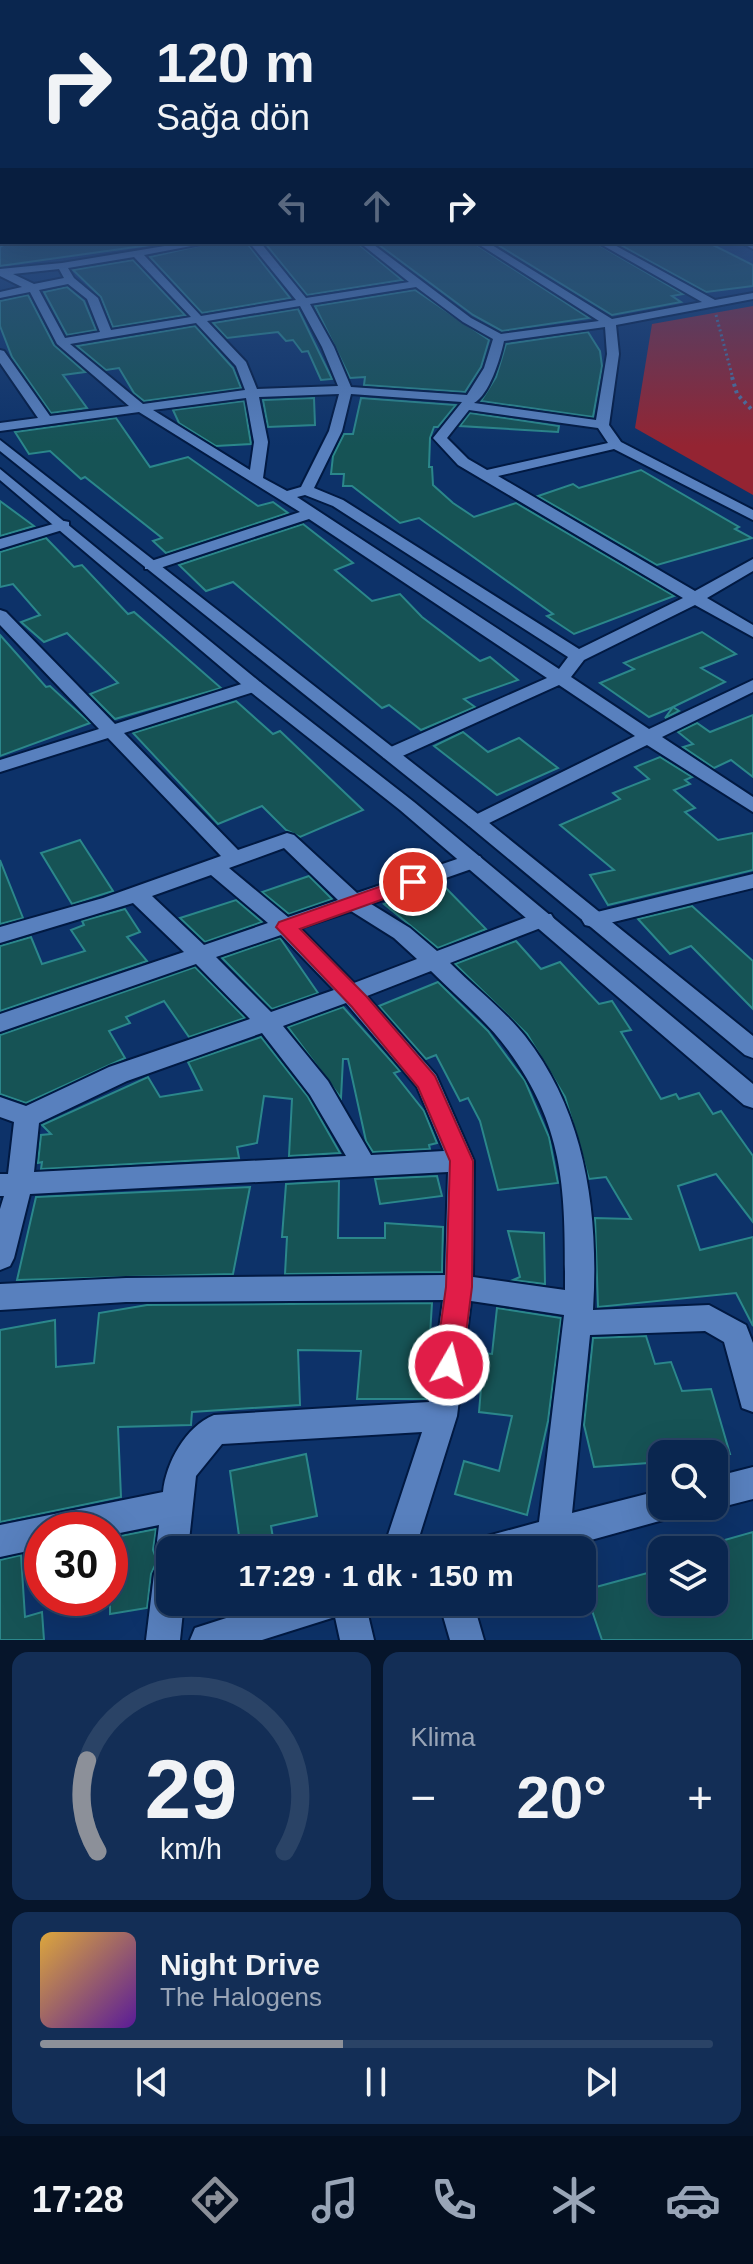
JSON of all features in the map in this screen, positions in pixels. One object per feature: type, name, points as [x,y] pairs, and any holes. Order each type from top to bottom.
[{"type":"street","points":[[35,293],[61,342],[138,406],[223,461],[285,496],[753,806]]},
{"type":"street","points":[[85,293],[92,298],[107,336]]},
{"type":"street","points":[[173,293],[242,365],[252,393],[261,442],[256,478]]},
{"type":"street","points":[[297,293],[319,324],[346,390],[332,438],[306,490]]},
{"type":"street","points":[[61,342],[365,293]]},
{"type":"street","points":[[432,293],[467,320],[499,338],[610,323],[753,296]]},
{"type":"street","points":[[561,293],[610,323]]},
{"type":"street","points":[[693,293],[712,303]]},
{"type":"street","points":[[610,323],[613,354],[602,425],[616,445],[753,516]]},
{"type":"street","points":[[499,338],[494,367],[470,403],[440,438],[463,462],[753,632]]},
{"type":"street","points":[[0,354],[45,419]]},
{"type":"street","points":[[0,427],[252,393],[346,390],[470,403],[602,425]]},
{"type":"street","points":[[0,444],[476,822],[753,1049]]},
{"type":"street","points":[[485,475],[616,445]]},
{"type":"street","points":[[0,473],[254,686],[543,919],[753,1098]]},
{"type":"street","points":[[285,496],[306,490],[338,503],[578,656]]},
{"type":"street","points":[[151,566],[309,514]]},
{"type":"street","points":[[0,544],[64,525]]},
{"type":"street","points":[[391,754],[561,678],[578,656],[695,598],[753,564]]},
{"type":"street","points":[[0,615],[111,733],[222,861],[351,993],[427,1082],[461,1161],[459,1287],[442,1416],[403,1536]]},
{"type":"street","points":[[476,822],[753,685]]},
{"type":"street","points":[[0,766],[254,686]]},
{"type":"street","points":[[0,935],[136,893],[287,840],[353,902],[402,933],[433,960],[515,1041],[543,1082],[568,1143],[578,1193],[579,1314],[554,1534]]},
{"type":"street","points":[[0,1023],[202,957],[473,861]]},
{"type":"street","points":[[593,920],[753,881]]},
{"type":"street","points":[[136,893],[270,1022],[343,1122],[365,1168]]},
{"type":"street","points":[[0,1107],[27,1117],[118,1074],[351,993],[543,919]]},
{"type":"street","points":[[0,1258],[10,1184],[27,1117]]},
{"type":"street","points":[[10,1184],[461,1161]]},
{"type":"street","points":[[0,1297],[126,1290],[459,1287],[579,1314],[709,1318],[736,1334],[753,1398]]},
{"type":"street","points":[[174,1536],[181,1470],[214,1430],[442,1416]]},
{"type":"street","points":[[728,1489],[753,1483]]},
{"type":"street","points":[[128,1515],[177,1505]]},
{"type":"street","points":[[546,1536],[648,1510]]},
{"type":"street","points":[[0,1541],[24,1536]]},
{"type":"street","points":[[163,1640],[166,1616]]},
{"type":"street","points":[[207,1640],[285,1616]]},
{"type":"street","points":[[351,1616],[357,1640]]},
{"type":"street","points":[[460,1616],[467,1640]]},
{"type":"path","points":[[712,303],[737,394],[753,411]]},
{"type":"shaded area","points":[[753,306],[753,495],[635,428],[652,324]]},
{"type":"building","points":[[44,293],[74,293],[84,301],[96,330],[67,335]]},
{"type":"building","points":[[96,293],[164,293],[185,315],[113,327]]},
{"type":"building","points":[[183,293],[286,293],[290,298],[202,313]]},
{"type":"building","points":[[399,293],[419,293],[489,340],[481,367],[465,392],[364,385],[365,377],[350,378],[315,306]]},
{"type":"building","points":[[443,293],[550,293],[589,318],[502,331]]},
{"type":"building","points":[[575,293],[683,294],[672,296],[681,302],[612,315]]},
{"type":"building","points":[[28,295],[54,345],[85,372],[63,375],[87,408],[51,413],[12,357],[0,326],[0,301]]},
{"type":"building","points":[[298,309],[332,379],[321,380],[308,351],[302,352],[293,340],[286,341],[278,332],[227,338],[213,323]]},
{"type":"building","points":[[195,326],[233,368],[241,388],[144,401],[134,393],[119,368],[106,370],[77,346]]},
{"type":"building","points":[[588,332],[600,351],[602,366],[593,417],[481,401],[496,377],[506,344]]},
{"type":"building","points":[[314,398],[315,425],[268,427],[263,400]]},
{"type":"building","points":[[361,398],[456,405],[438,427],[434,427],[430,438],[429,467],[432,467],[433,485],[453,503],[474,517],[516,503],[674,596],[574,634],[547,616],[553,614],[419,518],[400,523],[352,486],[343,486],[344,474],[331,474],[333,456],[344,434],[353,434]]},
{"type":"building","points":[[244,401],[251,444],[216,446],[179,423],[173,410]]},
{"type":"building","points":[[470,413],[559,426],[558,432],[460,426]]},
{"type":"building","points":[[116,418],[150,467],[188,457],[258,506],[273,502],[288,513],[166,553],[153,541],[162,538],[85,477],[81,479],[50,451],[29,454],[15,432]]},
{"type":"building","points":[[641,470],[739,527],[735,529],[752,538],[657,565],[538,496],[573,484],[579,488]]},
{"type":"building","points":[[0,501],[34,526],[0,536]]},
{"type":"building","points":[[303,524],[353,563],[335,570],[372,601],[400,594],[422,617],[480,661],[490,657],[518,680],[464,699],[475,707],[421,730],[389,705],[382,708],[233,582],[206,591],[179,565]]},
{"type":"building","points":[[46,538],[74,567],[82,565],[128,614],[134,612],[221,688],[115,719],[90,694],[118,683],[67,633],[44,642],[21,622],[40,615],[13,584],[0,587],[0,552]]},
{"type":"building","points":[[702,632],[736,654],[701,668],[725,682],[649,717],[600,683],[634,669],[624,663]]},
{"type":"building","points":[[0,635],[46,687],[50,686],[90,723],[0,756]]},
{"type":"building","points":[[236,701],[273,734],[280,731],[363,810],[300,837],[286,830],[262,806],[218,824],[133,733]]},
{"type":"building","points":[[673,707],[679,711],[665,718]]},
{"type":"building","points":[[753,715],[753,777],[731,760],[714,768],[683,747],[693,744],[678,732],[697,723],[710,732]]},
{"type":"building","points":[[463,732],[488,752],[519,738],[558,768],[497,795],[434,746]]},
{"type":"building","points":[[660,757],[692,777],[685,780],[690,784],[674,790],[695,808],[685,812],[718,840],[753,833],[753,870],[608,905],[590,875],[614,870],[560,825],[620,799],[613,793],[649,779],[635,767]]},
{"type":"building","points":[[80,840],[113,891],[72,904],[41,853]]},
{"type":"building","points":[[0,860],[23,918],[0,924]]},
{"type":"building","points":[[309,876],[332,899],[289,914],[262,892]]},
{"type":"building","points":[[441,883],[486,929],[438,948],[384,904]]},
{"type":"building","points":[[236,900],[262,922],[205,942],[180,918]]},
{"type":"building","points":[[692,906],[753,961],[753,1009],[691,946],[670,954],[638,919]]},
{"type":"building","points":[[125,909],[140,932],[127,937],[147,961],[0,1011],[0,946],[31,937],[42,964],[85,951],[71,930],[84,925],[82,921]]},
{"type":"building","points":[[280,938],[318,993],[272,1009],[222,958]]},
{"type":"building","points":[[516,941],[541,969],[560,962],[599,1004],[612,1001],[631,1030],[621,1032],[661,1099],[676,1094],[679,1099],[699,1093],[713,1114],[721,1111],[753,1156],[753,1222],[716,1174],[678,1186],[700,1250],[753,1237],[753,1326],[736,1293],[598,1307],[595,1218],[631,1219],[606,1177],[589,1179],[565,1097],[527,1034],[455,964]]},
{"type":"building","points":[[195,967],[245,1018],[189,1037],[164,1001],[126,1017],[130,1023],[109,1031],[125,1058],[26,1103],[0,1094],[0,1035]]},
{"type":"building","points":[[438,982],[488,1031],[525,1081],[549,1137],[558,1183],[498,1190],[480,1121],[468,1098],[460,1101],[436,1055],[426,1059],[379,1006]]},
{"type":"building","points":[[343,1007],[400,1071],[394,1073],[424,1111],[437,1143],[429,1145],[430,1149],[373,1152],[366,1141],[348,1059],[343,1059],[341,1098],[288,1027]]},
{"type":"building","points":[[261,1037],[308,1097],[340,1153],[289,1156],[292,1099],[264,1096],[257,1143],[237,1147],[239,1158],[41,1169],[42,1162],[38,1163],[41,1135],[51,1134],[42,1125],[148,1077],[160,1097],[202,1090],[188,1062]]},
{"type":"building","points":[[437,1176],[442,1196],[380,1204],[375,1179]]},
{"type":"building","points":[[339,1181],[338,1238],[385,1238],[385,1223],[443,1227],[442,1272],[285,1274],[287,1237],[282,1237],[286,1184]]},
{"type":"building","points":[[250,1187],[233,1274],[17,1280],[36,1197]]},
{"type":"building","points":[[508,1231],[544,1233],[545,1284],[513,1280],[520,1277]]},
{"type":"building","points":[[432,1303],[426,1399],[357,1399],[361,1351],[298,1350],[300,1405],[192,1412],[191,1425],[118,1427],[121,1497],[48,1512],[24,1512],[24,1517],[0,1522],[0,1330],[55,1320],[56,1367],[94,1363],[99,1313],[147,1305]]},
{"type":"building","points":[[497,1308],[561,1318],[548,1421],[527,1515],[455,1494],[464,1461],[499,1471],[512,1416],[479,1412],[484,1353],[492,1354]]},
{"type":"building","points":[[646,1336],[655,1364],[671,1362],[682,1391],[711,1389],[726,1440],[648,1440],[648,1463],[594,1467],[584,1425],[593,1338]]},
{"type":"building","points":[[306,1454],[317,1516],[271,1526],[273,1536],[239,1536],[230,1471]]},
{"type":"building","points":[[156,1529],[153,1550],[156,1563],[151,1574],[147,1608],[128,1611],[128,1534]]},
{"type":"building","points":[[753,1532],[753,1640],[602,1640],[594,1616],[596,1587],[648,1573],[648,1616],[728,1616],[728,1539]]},
{"type":"building","points":[[21,1555],[24,1616],[42,1616],[44,1640],[0,1640],[0,1560]]},
{"type":"route","points":[[413,882],[286,927],[359,1002],[427,1082],[461,1161],[459,1287],[449,1365]]}]
